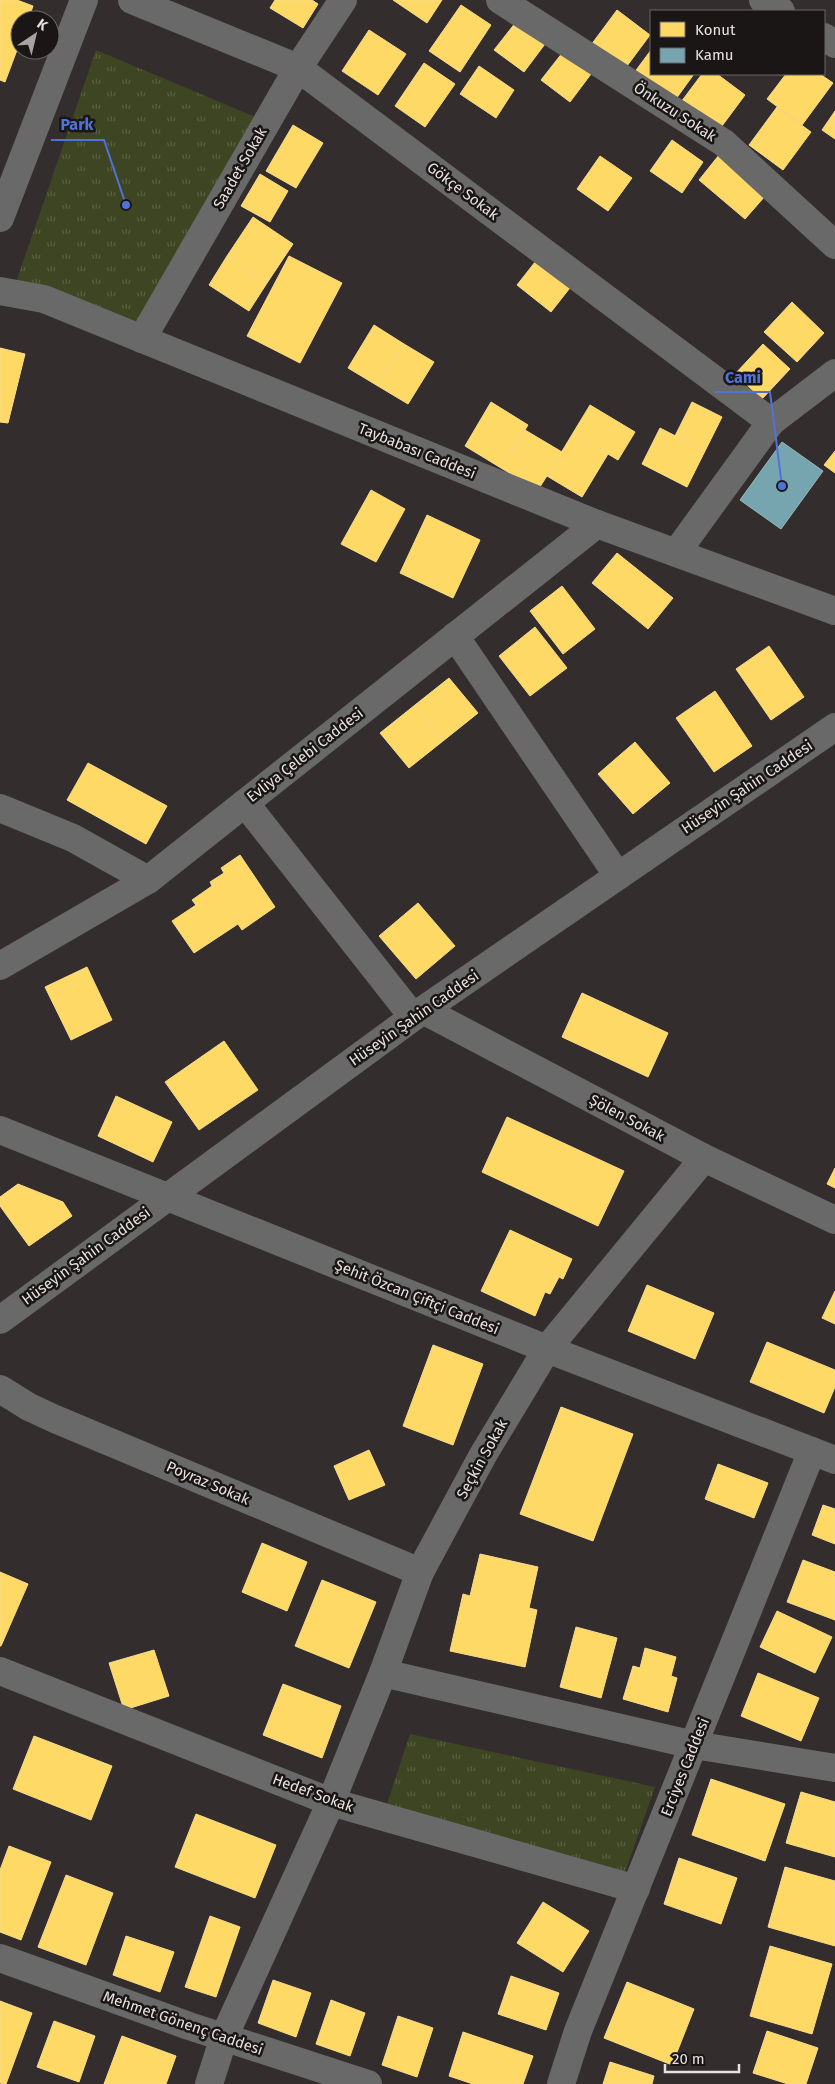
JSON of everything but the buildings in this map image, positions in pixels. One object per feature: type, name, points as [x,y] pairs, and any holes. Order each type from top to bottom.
[{"type":"street","points":[[0,218],[84,0]]},
{"type":"street","name":"Gökçe Sokak","points":[[132,0],[298,68],[771,422]]},
{"type":"street","name":"Saadet Sokak","points":[[142,339],[298,68],[343,0]]},
{"type":"street","name":"Önkuzu Sokak","points":[[500,0],[724,144],[835,245]]},
{"type":"street","points":[[763,0],[779,10]]},
{"type":"street","name":"Taybabası Caddesi","points":[[0,291],[44,299],[597,524],[835,611]]},
{"type":"street","points":[[676,552],[771,422],[835,373]]},
{"type":"street","name":"Evliya Çelebi Caddesi","points":[[0,966],[148,880],[597,524]]},
{"type":"street","points":[[455,636],[618,876]]},
{"type":"street","name":"Hüseyin Şahin Caddesi","points":[[0,1320],[418,1013],[835,727]]},
{"type":"street","points":[[245,802],[418,1013]]},
{"type":"street","points":[[0,808],[73,838],[148,880]]},
{"type":"street","name":"Şölen Sokak","points":[[418,1013],[704,1158],[835,1220]]},
{"type":"street","name":"Şehit Özcan Çiftçi Caddesi","points":[[0,1130],[547,1349],[824,1456]]},
{"type":"street","name":"Seçkin Sokak","points":[[209,2084],[224,2037],[331,1802],[383,1674],[420,1572],[484,1455],[547,1349],[704,1158]]},
{"type":"street","name":"Poyraz Sokak","points":[[0,1389],[29,1407],[55,1419],[420,1572]]},
{"type":"street","name":"Erciyes Caddesi","points":[[561,2084],[578,2031],[694,1745],[824,1456]]},
{"type":"street","name":"Hedef Sokak","points":[[0,1671],[331,1802],[636,1889]]},
{"type":"street","points":[[383,1674],[694,1745],[835,1768]]},
{"type":"street","name":"Mehmet Gönenç Caddesi","points":[[0,1958],[224,2037],[368,2084]]},
{"type":"green space","points":[[96,50],[260,119],[133,331],[13,291]]},
{"type":"green space","points":[[410,1734],[655,1787],[616,1898],[380,1825]]},
{"type":"place","name":"Park","points":[[126,205]]},
{"type":"place","name":"Cami","points":[[782,486]]}]
